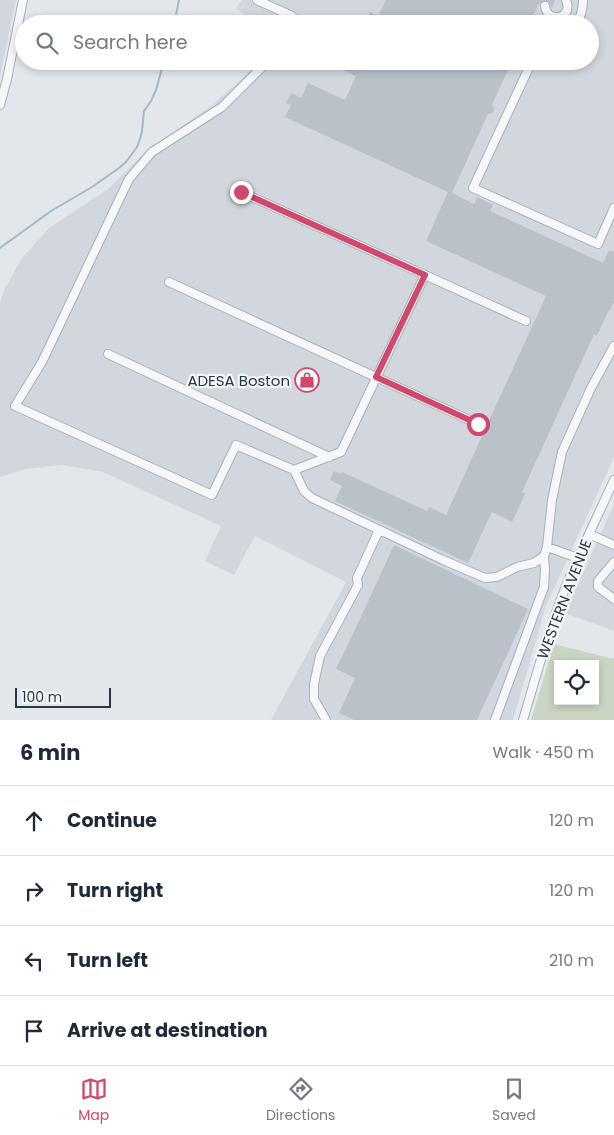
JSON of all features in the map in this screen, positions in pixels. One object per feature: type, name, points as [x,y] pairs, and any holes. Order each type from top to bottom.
[{"type":"street","points":[[20,15],[23,0]]},
{"type":"street","points":[[257,0],[290,15]]},
{"type":"street","points":[[563,15],[567,11],[568,4],[566,0]]},
{"type":"street","points":[[580,15],[583,0]]},
{"type":"street","points":[[545,6],[549,15]]},
{"type":"street","points":[[0,105],[15,40]]},
{"type":"street","points":[[259,70],[222,107],[152,152],[129,179],[42,362],[15,406],[212,495],[236,445],[294,470],[304,491],[312,498],[485,578],[497,577],[517,567],[534,563],[544,556]]},
{"type":"street","points":[[528,70],[472,188],[598,244],[614,208]]},
{"type":"street","points":[[241,192],[526,321]]},
{"type":"street","points":[[605,228],[614,232]]},
{"type":"street","points":[[294,470],[341,452],[425,275]]},
{"type":"street","points":[[169,282],[478,424]]},
{"type":"street","points":[[495,720],[544,587],[544,556],[547,547],[552,500],[562,452],[591,388],[614,346]]},
{"type":"street","points":[[108,354],[328,457]]},
{"type":"street","name":"WESTERN AVENUE","points":[[522,720],[552,623],[566,585],[600,510],[611,496],[614,480]]},
{"type":"street","points":[[600,510],[609,514]]},
{"type":"street","points":[[326,720],[314,699],[314,684],[320,656],[358,585],[356,578],[379,530]]},
{"type":"street","points":[[589,534],[614,545]]},
{"type":"street","points":[[547,547],[578,558]]},
{"type":"street","points":[[614,562],[597,584],[598,587],[614,599]]},
{"type":"shaded area","points":[[0,0],[16,0],[0,76]]},
{"type":"shaded area","name":"ADESA Boston","points":[[242,0],[614,0],[614,457],[546,606],[513,720],[271,720],[346,582],[255,536],[234,575],[205,561],[221,526],[103,472],[62,465],[25,469],[0,477],[0,303],[4,290],[22,258],[49,228],[108,189],[146,151],[215,103],[251,70],[599,70],[599,15],[245,15],[236,8]]},
{"type":"shaded area","points":[[614,504],[614,631],[565,613]]},
{"type":"green space","points":[[554,644],[614,659],[614,720],[531,720]]},
{"type":"building","points":[[386,0],[555,0],[552,8],[549,2],[539,3],[534,15],[378,15]]},
{"type":"building","points":[[508,70],[492,105],[494,111],[488,114],[452,193],[474,204],[477,197],[493,205],[490,211],[603,263],[609,250],[614,252],[614,302],[597,336],[594,334],[522,492],[525,494],[512,522],[492,512],[468,563],[335,501],[342,486],[330,480],[334,471],[341,474],[342,472],[427,511],[429,507],[446,515],[546,296],[426,241],[448,192],[285,117],[291,105],[286,103],[291,93],[301,98],[308,83],[345,100],[356,76],[344,71]]},
{"type":"building","points":[[394,545],[528,609],[477,720],[354,720],[339,713],[355,678],[336,669]]},
{"type":"waterway","points":[[176,15],[179,0]]},
{"type":"waterway","points":[[0,248],[51,211],[92,187],[126,162],[137,147],[142,131],[144,111],[156,90],[162,70]]},
{"type":"place","name":"ADESA Boston","points":[[307,380]]},
{"type":"route","points":[[241,192],[425,275],[376,377],[478,424]]}]
